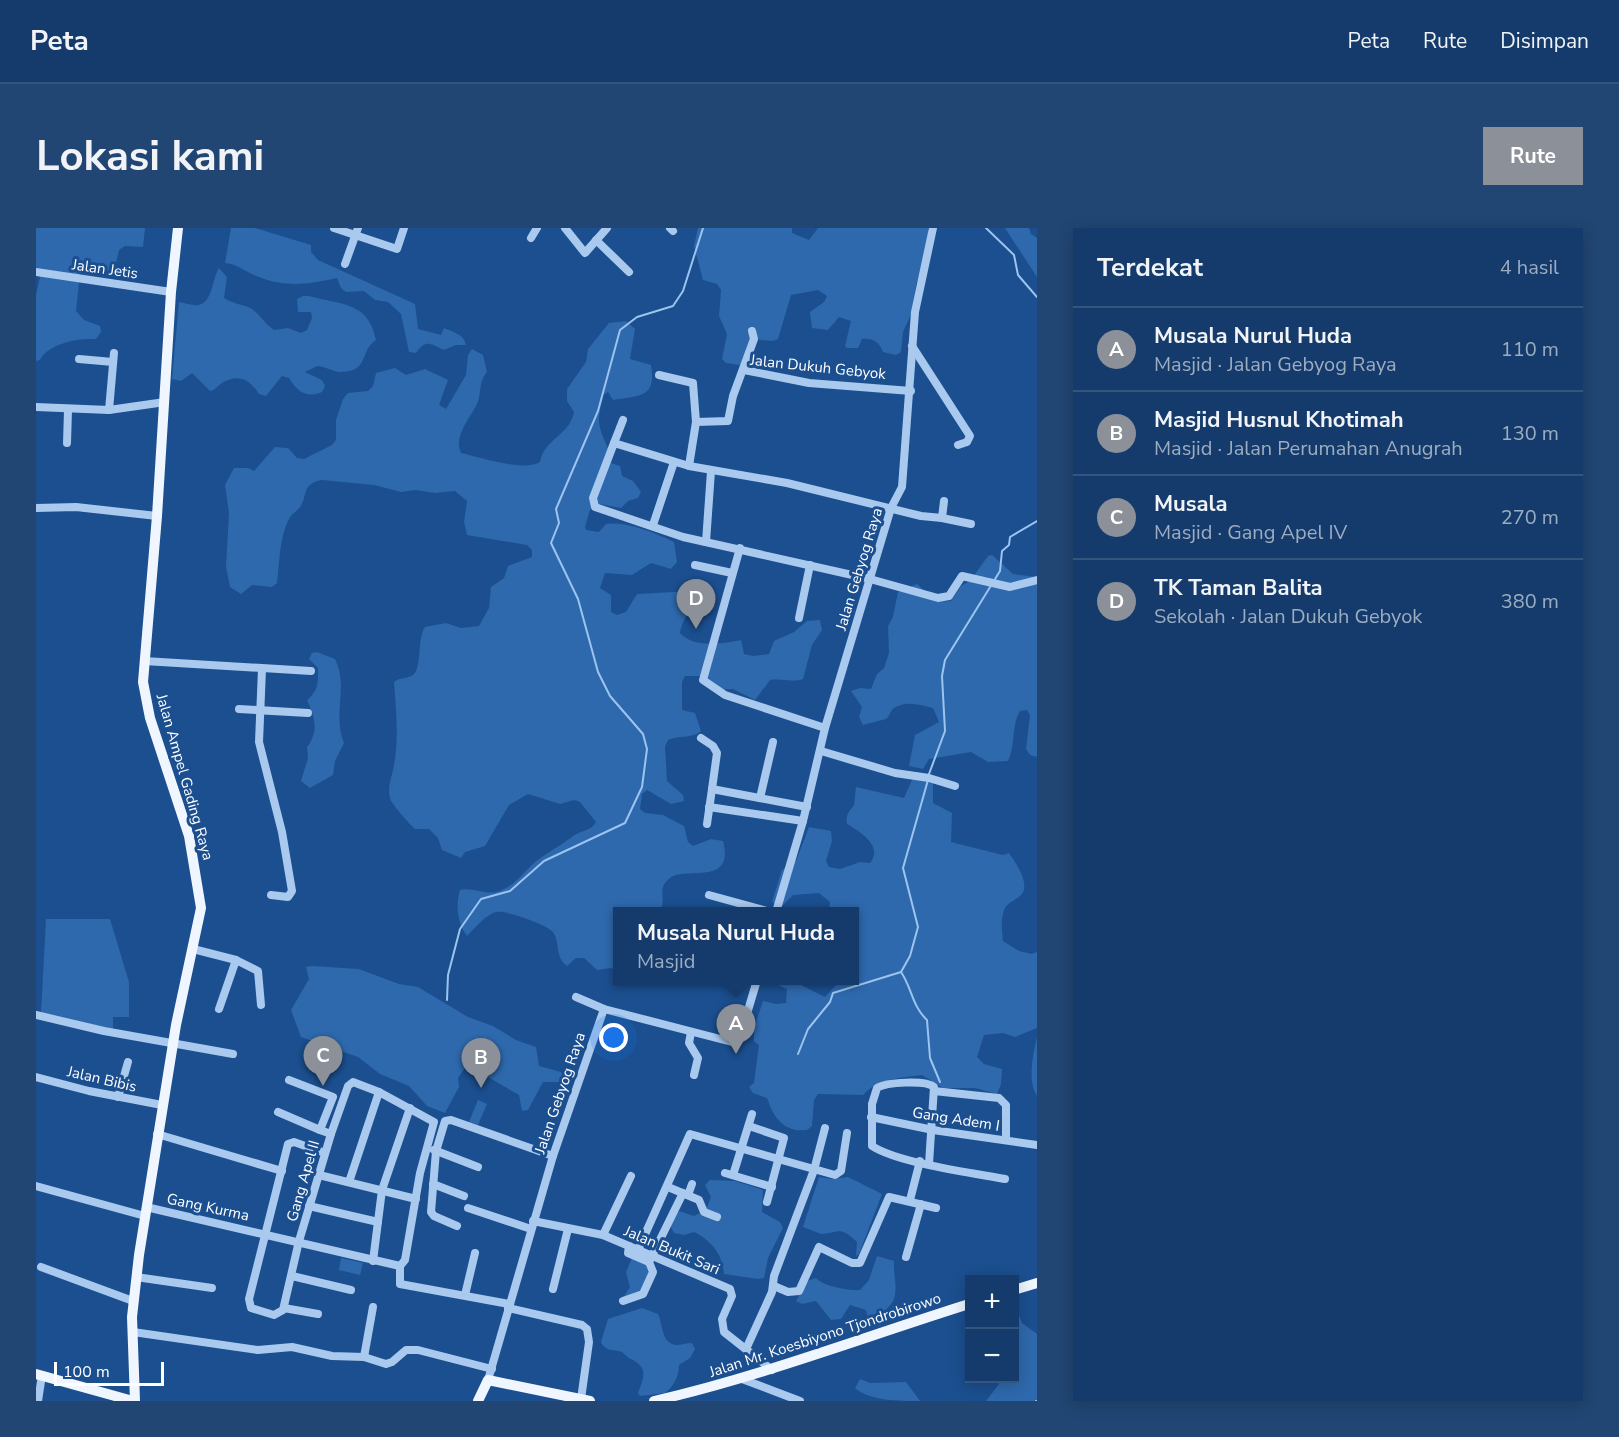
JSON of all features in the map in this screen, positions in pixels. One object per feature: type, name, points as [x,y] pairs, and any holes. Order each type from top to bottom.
[{"type":"main road","name":"Jalan Ampel Gading Raya","points":[[134,1401],[133,1301],[136,1277],[157,1134],[201,908],[198,877],[181,810],[150,718],[143,682],[157,516],[171,292],[178,228]]},
{"type":"main road","points":[[1019,1288],[1037,1283]]},
{"type":"main road","name":"Jalan Mr. Koesbiyono Tjondrobirowo","points":[[654,1401],[772,1370],[965,1305]]},
{"type":"main road","points":[[39,1375],[134,1401]]},
{"type":"main road","points":[[478,1401],[488,1380],[586,1400]]},
{"type":"street","points":[[334,228],[356,232],[396,249],[404,228]]},
{"type":"street","points":[[531,238],[537,228]]},
{"type":"street","points":[[565,228],[585,252],[607,228]]},
{"type":"street","name":"Jalan Gebyog Raya","points":[[777,907],[807,807],[825,728],[891,508],[902,487],[911,391],[915,312],[933,228]]},
{"type":"street","points":[[345,264],[356,232]]},
{"type":"street","points":[[596,240],[629,272]]},
{"type":"street","name":"Jalan Jetis","points":[[36,272],[171,292]]},
{"type":"street","points":[[744,370],[754,339],[752,331]]},
{"type":"street","points":[[912,346],[970,436],[969,441],[957,445]]},
{"type":"street","points":[[79,359],[114,358],[109,411]]},
{"type":"street","name":"Jalan Dukuh Gebyok","points":[[696,422],[723,423],[728,421],[733,396],[744,370],[809,383],[911,391]]},
{"type":"street","points":[[659,375],[695,387],[696,422],[689,466]]},
{"type":"street","points":[[36,407],[68,411],[109,411],[165,402]]},
{"type":"street","points":[[67,443],[68,411]]},
{"type":"street","points":[[623,420],[595,490],[593,498],[595,507],[706,542],[740,548],[944,598],[949,596],[962,576],[1010,587],[1037,580]]},
{"type":"street","points":[[614,443],[711,471],[787,483],[921,516],[971,524]]},
{"type":"street","points":[[653,525],[674,462]]},
{"type":"street","points":[[706,542],[711,471]]},
{"type":"street","points":[[942,518],[944,501]]},
{"type":"street","points":[[36,508],[76,507],[157,516]]},
{"type":"street","points":[[740,548],[703,680],[725,695],[825,728]]},
{"type":"street","points":[[695,565],[732,573]]},
{"type":"street","points":[[799,618],[810,565]]},
{"type":"street","points":[[144,661],[311,671]]},
{"type":"street","points":[[262,669],[260,749],[282,832],[291,891],[288,897],[272,895]]},
{"type":"street","points":[[239,709],[308,713]]},
{"type":"street","points":[[701,738],[713,746],[717,753],[715,789],[707,824]]},
{"type":"street","points":[[760,798],[773,742]]},
{"type":"street","points":[[820,751],[895,773],[928,777],[955,786]]},
{"type":"street","points":[[715,789],[807,807]]},
{"type":"street","points":[[710,807],[803,821]]},
{"type":"street","points":[[710,896],[752,907]]},
{"type":"street","points":[[193,949],[236,960],[260,973],[261,1005]]},
{"type":"street","points":[[219,1009],[236,960]]},
{"type":"street","points":[[576,997],[604,1009],[726,1042],[737,1040],[756,985]]},
{"type":"street","name":"Jalan Gebyog Raya","points":[[488,1380],[552,1156],[604,1009]]},
{"type":"street","points":[[36,1015],[173,1044],[233,1054]]},
{"type":"street","points":[[691,1032],[689,1043],[698,1058],[694,1076]]},
{"type":"street","points":[[118,1097],[128,1062]]},
{"type":"street","name":"Jalan Bibis","points":[[36,1077],[162,1106]]},
{"type":"street","name":"Gang Apel II","points":[[284,1308],[299,1241],[331,1134],[320,1130],[333,1103],[331,1095],[288,1080]]},
{"type":"street","points":[[331,1134],[348,1086],[356,1082],[433,1120],[431,1207],[434,1216],[457,1226]]},
{"type":"street","points":[[910,1200],[924,1162],[933,1130],[934,1087],[928,1083],[881,1085],[873,1093],[872,1146],[924,1162],[1005,1179]]},
{"type":"street","points":[[934,1091],[999,1098],[1006,1105],[1006,1140]]},
{"type":"street","points":[[349,1182],[379,1092]]},
{"type":"street","points":[[373,1261],[382,1190],[410,1108]]},
{"type":"street","points":[[278,1112],[320,1130]]},
{"type":"street","points":[[753,1114],[743,1147],[729,1174],[772,1187]]},
{"type":"street","name":"Gang Adem I","points":[[872,1118],[933,1130],[1037,1145]]},
{"type":"street","points":[[552,1156],[451,1120],[443,1125],[420,1173],[405,1260],[400,1266],[400,1284],[465,1295],[582,1325],[587,1329],[589,1342],[586,1400]]},
{"type":"street","points":[[749,1126],[784,1138],[767,1202]]},
{"type":"street","points":[[746,1348],[774,1286],[774,1276],[814,1170],[825,1128]]},
{"type":"street","points":[[634,1248],[668,1187],[690,1134],[743,1147],[814,1170],[838,1174],[848,1133]]},
{"type":"street","points":[[157,1134],[282,1171]]},
{"type":"street","points":[[318,1314],[284,1308],[280,1313],[274,1315],[251,1308],[249,1299],[288,1146],[292,1142],[325,1152]]},
{"type":"street","points":[[433,1149],[478,1167]]},
{"type":"street","points":[[319,1175],[416,1199]]},
{"type":"street","points":[[603,1235],[631,1176]]},
{"type":"street","points":[[433,1184],[464,1196]]},
{"type":"street","points":[[623,1301],[643,1294],[652,1272],[650,1259],[692,1184]]},
{"type":"street","name":"Gang Kurma","points":[[36,1186],[146,1211],[265,1233],[400,1266]]},
{"type":"street","points":[[668,1187],[699,1200],[704,1212],[717,1217]]},
{"type":"street","points":[[774,1286],[788,1292],[799,1291],[819,1247],[852,1263],[860,1263],[864,1260],[885,1201],[889,1197],[910,1200],[936,1208]]},
{"type":"street","points":[[906,1257],[921,1204]]},
{"type":"street","points":[[309,1206],[378,1222]]},
{"type":"street","name":"Jalan Bukit Sari","points":[[468,1208],[532,1225],[603,1235],[634,1248],[628,1253],[650,1259],[731,1291],[732,1296],[722,1319],[722,1329],[725,1334],[772,1370]]},
{"type":"street","points":[[552,1289],[568,1229]]},
{"type":"street","points":[[465,1295],[475,1253]]},
{"type":"street","points":[[41,1267],[133,1301]]},
{"type":"street","points":[[292,1276],[351,1290]]},
{"type":"street","points":[[136,1277],[212,1288]]},
{"type":"street","points":[[364,1357],[373,1307]]},
{"type":"street","points":[[133,1332],[258,1350],[292,1347],[332,1356],[364,1357],[389,1364],[406,1350],[418,1350],[492,1368]]},
{"type":"street","points":[[38,1401],[39,1375]]},
{"type":"street","points":[[742,1379],[775,1398],[800,1401]]},
{"type":"shaded area","points":[[36,228],[145,228],[143,247],[125,246],[119,250],[113,276],[80,274],[76,311],[84,320],[100,326],[101,332],[96,339],[81,339],[65,343],[50,349],[40,360],[36,361],[36,295],[40,277],[36,267]]},
{"type":"shaded area","points":[[231,228],[255,228],[311,245],[311,252],[318,260],[415,304],[418,329],[441,335],[444,328],[461,336],[466,345],[456,345],[444,350],[427,344],[416,353],[409,352],[401,314],[388,302],[375,300],[364,291],[346,292],[341,288],[337,278],[308,283],[279,283],[225,263]]},
{"type":"shaded area","points":[[698,228],[792,228],[792,233],[809,240],[818,228],[928,228],[929,244],[916,285],[911,314],[903,332],[901,352],[896,355],[883,352],[875,341],[866,339],[862,339],[858,348],[847,348],[845,346],[851,321],[839,317],[828,330],[812,328],[810,312],[824,302],[827,296],[818,290],[791,295],[778,339],[772,341],[752,339],[740,365],[726,363],[722,359],[727,334],[719,316],[721,290],[717,284],[703,280],[694,246]]},
{"type":"shaded area","points":[[1005,228],[1029,228],[1031,234],[1037,238],[1037,277]]},
{"type":"shaded area","points":[[219,268],[227,277],[224,298],[252,309],[274,330],[288,328],[301,333],[307,330],[312,318],[311,312],[298,312],[297,299],[308,296],[357,309],[369,321],[376,340],[356,369],[340,372],[317,366],[305,372],[322,380],[325,386],[322,392],[311,395],[302,392],[289,378],[282,376],[266,396],[259,394],[252,385],[239,378],[228,380],[210,391],[192,373],[181,381],[172,379],[179,302],[198,305],[207,300]]},
{"type":"shaded area","points":[[626,321],[635,329],[630,359],[651,365],[652,376],[648,390],[638,396],[613,400],[608,392],[603,395],[599,414],[601,431],[611,463],[620,466],[622,476],[633,481],[641,492],[638,498],[628,501],[621,508],[600,504],[590,510],[585,527],[586,530],[599,532],[606,524],[623,524],[650,532],[674,542],[677,562],[671,569],[651,563],[632,575],[605,573],[600,588],[611,595],[611,612],[617,615],[626,612],[637,594],[691,591],[697,594],[698,602],[684,620],[680,633],[700,643],[741,640],[744,654],[753,656],[769,654],[774,641],[794,632],[807,621],[820,620],[822,630],[812,645],[803,679],[770,680],[755,700],[733,689],[712,690],[702,676],[685,676],[682,682],[682,710],[695,713],[701,731],[694,735],[668,740],[665,747],[667,781],[683,795],[684,801],[671,804],[647,790],[642,794],[640,809],[645,813],[663,815],[684,826],[688,842],[693,846],[711,839],[723,841],[725,855],[722,864],[716,870],[670,878],[664,886],[662,907],[613,907],[613,969],[597,970],[584,958],[576,958],[567,966],[560,958],[553,932],[543,925],[517,915],[496,912],[480,922],[467,936],[458,908],[460,890],[490,893],[500,891],[517,880],[539,859],[594,825],[596,822],[580,802],[574,800],[560,804],[528,794],[509,805],[485,846],[465,852],[461,858],[442,850],[438,838],[429,829],[415,829],[395,807],[390,796],[389,787],[394,765],[397,724],[394,682],[416,672],[425,627],[446,623],[461,628],[479,626],[489,608],[491,587],[504,578],[508,566],[532,557],[532,550],[527,545],[467,535],[464,522],[467,501],[455,491],[401,492],[374,485],[322,480],[308,487],[300,507],[286,525],[277,583],[272,587],[252,585],[241,594],[230,587],[226,567],[229,513],[225,485],[234,468],[248,468],[254,471],[275,447],[288,448],[297,458],[304,459],[332,445],[336,440],[336,420],[343,399],[348,393],[368,391],[373,386],[376,373],[395,368],[406,375],[425,369],[448,380],[439,405],[446,409],[466,375],[468,355],[472,349],[483,355],[487,372],[482,380],[477,404],[461,434],[459,447],[461,453],[513,465],[533,465],[540,462],[546,448],[572,420],[574,412],[567,401],[567,389],[586,362],[588,349],[609,323]]},
{"type":"shaded area","points":[[992,555],[1013,574],[1037,577],[1037,757],[1030,755],[1026,749],[1030,715],[1027,710],[1020,711],[1017,717],[1008,761],[988,762],[971,752],[929,759],[923,769],[909,766],[915,735],[939,722],[933,708],[904,704],[894,708],[886,719],[863,725],[859,717],[862,707],[851,691],[860,688],[871,689],[877,674],[884,668],[889,653],[888,626],[893,617],[898,592],[917,584],[937,602],[951,601],[961,586],[970,581],[988,556]]},
{"type":"shaded area","points":[[317,652],[335,659],[339,669],[340,722],[344,743],[335,761],[333,775],[310,788],[301,781],[308,758],[307,747],[314,730],[314,718],[307,700],[316,689],[318,678],[318,668],[309,659],[312,653]]},
{"type":"shaded area","points":[[913,778],[933,783],[933,803],[952,813],[951,842],[1003,855],[1009,853],[1019,868],[1024,881],[1023,892],[1003,912],[1003,941],[1019,951],[1032,954],[1037,952],[1037,1028],[1015,1037],[1003,1033],[984,1035],[977,1057],[984,1064],[1002,1069],[1001,1084],[997,1094],[975,1088],[943,1088],[922,1075],[898,1078],[876,1085],[863,1095],[818,1094],[814,1100],[812,1126],[807,1130],[791,1129],[776,1117],[767,1098],[753,1093],[749,1087],[754,1083],[759,1045],[754,1041],[754,1028],[763,1001],[776,1004],[786,1003],[787,989],[778,985],[801,985],[825,997],[836,985],[859,985],[859,907],[829,907],[830,902],[819,893],[793,895],[782,906],[772,902],[782,870],[796,861],[809,827],[831,831],[832,841],[826,861],[829,867],[840,869],[860,862],[870,863],[874,857],[872,845],[863,835],[847,824],[847,815],[854,805],[856,787],[904,798]]},
{"type":"shaded area","points":[[46,919],[110,919],[129,982],[129,1017],[113,1017],[113,1029],[41,1013]]},
{"type":"shaded area","points":[[306,967],[359,969],[399,984],[418,987],[468,1017],[493,1026],[516,1040],[536,1047],[539,1066],[561,1072],[568,1079],[566,1082],[543,1082],[528,1110],[522,1111],[519,1095],[467,1065],[458,1078],[459,1087],[445,1113],[427,1106],[409,1086],[380,1074],[358,1057],[301,1037],[291,1010],[309,979]]},
{"type":"shaded area","points":[[1037,1037],[1037,1096],[1032,1083],[1032,1075]]},
{"type":"shaded area","points":[[478,1100],[487,1104],[478,1125],[469,1122]]},
{"type":"shaded area","points":[[819,1177],[832,1179],[848,1177],[882,1194],[859,1254],[856,1256],[857,1242],[846,1233],[839,1231],[821,1234],[803,1227]]},
{"type":"shaded area","points":[[710,1180],[735,1181],[763,1190],[762,1212],[780,1222],[783,1228],[768,1258],[764,1278],[724,1274],[719,1254],[706,1239],[694,1232],[684,1235],[674,1233],[671,1227],[673,1217],[679,1211],[694,1216],[706,1210],[711,1197],[705,1185]]},
{"type":"shaded area","points":[[877,1256],[894,1261],[894,1299],[883,1313],[883,1324],[880,1326],[870,1326],[866,1310],[850,1305],[841,1319],[831,1320],[816,1301],[802,1304],[796,1301],[807,1281],[816,1278],[836,1287],[860,1290],[869,1280]]},
{"type":"shaded area","points":[[341,1258],[363,1263],[360,1275],[339,1270]]},
{"type":"shaded area","points":[[632,1258],[645,1263],[652,1280],[648,1292],[623,1298],[630,1287],[626,1272]]},
{"type":"shaded area","points":[[642,1308],[658,1314],[665,1337],[671,1344],[692,1343],[695,1349],[690,1358],[679,1365],[675,1380],[665,1393],[640,1396],[638,1393],[643,1376],[642,1368],[622,1352],[607,1349],[601,1342],[608,1319]]},
{"type":"shaded area","points":[[1019,1315],[1022,1323],[1037,1334],[1037,1401],[986,1401],[999,1384],[1019,1383]]},
{"type":"shaded area","points":[[860,1379],[870,1383],[906,1382],[920,1401],[868,1396],[855,1388]]},
{"type":"waterway","points":[[447,1000],[448,975],[460,929],[481,899],[510,891],[544,861],[625,823],[642,787],[647,749],[643,734],[610,696],[598,672],[578,599],[551,543],[559,523],[556,509],[598,411],[620,330],[637,317],[673,306],[683,291],[703,228]]},
{"type":"waterway","points":[[986,228],[1014,255],[1018,275],[1037,297]]},
{"type":"waterway","points":[[929,774],[945,731],[942,676],[945,660],[1000,571],[1002,551],[1009,545],[1010,537],[1037,521]]},
{"type":"waterway","points":[[859,985],[901,972],[910,956],[918,927],[903,868],[928,780]]},
{"type":"waterway","points":[[901,972],[918,1009],[927,1020],[930,1058],[940,1082]]},
{"type":"waterway","points":[[798,1054],[808,1029],[830,1002],[833,993],[859,985]]},
{"type":"place","name":"TK Taman Balita","points":[[696,629]]},
{"type":"place","name":"Musala Nurul Huda","points":[[736,1054]]},
{"type":"place","name":"Musala","points":[[323,1086]]},
{"type":"place","name":"Masjid Husnul Khotimah","points":[[481,1088]]}]
